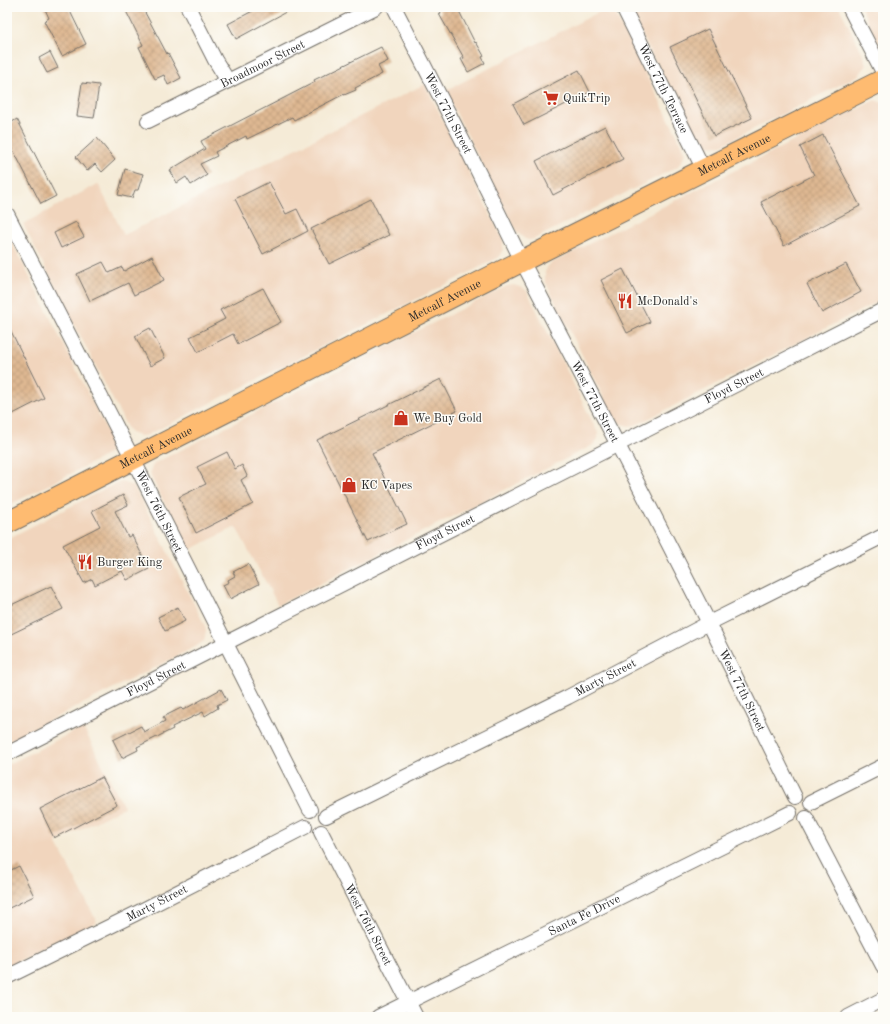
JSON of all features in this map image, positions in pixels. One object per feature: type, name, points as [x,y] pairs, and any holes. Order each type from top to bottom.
[{"type":"main road","name":"Metcalf Avenue","points":[[7,523],[522,261],[883,80]]},
{"type":"street","points":[[188,7],[215,60],[228,81]]},
{"type":"street","name":"Broadmoor Street","points":[[148,121],[376,7]]},
{"type":"street","name":"West 77th Street","points":[[394,7],[467,149],[522,261],[709,623],[796,797]]},
{"type":"street","name":"West 77th Terrace","points":[[623,7],[704,170]]},
{"type":"street","points":[[849,7],[883,72]]},
{"type":"street","name":"West 76th Street","points":[[7,214],[133,459],[310,810]]},
{"type":"street","name":"Floyd Street","points":[[7,754],[883,310]]},
{"type":"street","name":"Marty Street","points":[[326,816],[568,697],[709,623],[883,536]]},
{"type":"street","points":[[811,802],[883,766]]},
{"type":"street","points":[[796,797],[806,797],[811,802],[813,808],[812,813],[806,818],[797,819],[790,813],[788,808],[790,803],[796,797]]},
{"type":"street","points":[[310,810],[321,810],[326,816],[328,824],[327,827],[321,832],[309,832],[305,827],[303,820],[304,816],[310,810]]},
{"type":"street","name":"Santa Fe Drive","points":[[378,1017],[790,813]]},
{"type":"street","points":[[806,818],[883,966]]},
{"type":"street","name":"Marty Street","points":[[7,977],[135,914],[305,827]]},
{"type":"street","name":"West 76th Street","points":[[321,832],[416,1017]]},
{"type":"street","points":[[848,1017],[883,999]]},
{"type":"shaded area","points":[[609,7],[612,7],[683,147],[685,152],[683,159],[677,167],[534,239],[525,239],[516,230],[445,91]]},
{"type":"shaded area","points":[[628,7],[839,7],[864,56],[866,66],[859,75],[722,145],[708,146],[698,142],[694,138]]},
{"type":"shaded area","points":[[861,7],[883,7],[883,50],[881,48]]},
{"type":"shaded area","points":[[425,84],[503,240],[503,249],[500,255],[496,259],[147,435],[139,436],[131,433],[23,224],[98,184],[124,235]]},
{"type":"shaded area","points":[[875,100],[883,103],[883,299],[636,425],[629,426],[621,424],[613,416],[545,281],[545,272],[548,266],[551,263]]},
{"type":"shaded area","points":[[7,232],[113,443],[109,452],[105,456],[7,506]]},
{"type":"shaded area","points":[[514,285],[525,289],[528,293],[598,433],[598,439],[593,445],[278,605],[236,527],[189,550],[151,477],[150,472],[155,463],[507,286]]},
{"type":"shaded area","points":[[122,482],[133,486],[136,490],[204,624],[206,630],[204,641],[195,647],[7,742],[7,539],[117,483]]},
{"type":"shaded area","points":[[83,727],[124,807],[56,842],[97,922],[7,966],[7,765]]},
{"type":"building","points":[[44,7],[68,7],[86,44],[62,56],[44,21],[49,18]]},
{"type":"building","points":[[124,7],[142,7],[181,78],[168,85],[164,75],[155,79],[139,47],[143,45]]},
{"type":"building","points":[[260,7],[295,7],[236,39],[228,24]]},
{"type":"building","points":[[438,7],[457,7],[475,43],[476,42],[484,56],[482,57],[485,63],[468,72],[461,59],[464,58],[439,14],[441,13]]},
{"type":"building","points":[[708,29],[752,118],[714,136],[670,47]]},
{"type":"building","points":[[381,47],[388,61],[378,66],[382,74],[355,88],[356,90],[344,94],[294,120],[292,117],[247,139],[246,136],[215,152],[217,156],[200,164],[207,175],[191,185],[186,177],[177,183],[170,170],[205,149],[201,141],[315,82],[314,80]]},
{"type":"building","points":[[50,52],[58,68],[47,73],[39,58]]},
{"type":"building","name":"QuikTrip","points":[[579,70],[590,92],[524,125],[513,104]]},
{"type":"building","points":[[82,83],[99,85],[94,118],[77,116]]},
{"type":"building","points":[[17,119],[56,196],[41,204],[7,138],[7,125]]},
{"type":"building","name":"QuikTrip","points":[[605,126],[623,159],[553,195],[536,161]]},
{"type":"building","points":[[823,135],[860,206],[784,246],[761,202],[814,175],[800,147]]},
{"type":"building","points":[[97,138],[115,160],[102,172],[95,164],[87,171],[76,157]]},
{"type":"building","points":[[125,169],[143,174],[138,190],[135,190],[132,198],[118,195]]},
{"type":"building","points":[[269,182],[286,214],[297,209],[308,231],[263,254],[235,199]]},
{"type":"building","points":[[371,199],[389,235],[329,264],[311,229]]},
{"type":"building","points":[[76,222],[84,237],[61,248],[54,233]]},
{"type":"building","points":[[152,256],[164,280],[134,295],[128,283],[90,301],[77,274],[103,262],[109,273],[122,267],[124,271]]},
{"type":"building","points":[[846,264],[861,292],[822,313],[807,284]]},
{"type":"building","name":"McDonald's","points":[[623,269],[650,322],[627,333],[601,280]]},
{"type":"building","points":[[263,288],[281,322],[238,344],[233,334],[198,352],[190,337],[225,319],[220,310]]},
{"type":"building","points":[[7,323],[44,398],[7,417]]},
{"type":"building","points":[[150,328],[165,358],[150,366],[135,336]]},
{"type":"building","points":[[441,379],[457,411],[372,453],[407,524],[368,542],[317,440]]},
{"type":"building","points":[[227,452],[235,469],[242,465],[247,476],[241,480],[253,504],[196,533],[179,497],[206,484],[197,467]]},
{"type":"building","points":[[123,495],[128,505],[115,511],[128,537],[132,535],[149,569],[127,580],[122,571],[95,585],[92,579],[84,583],[63,545],[100,526],[92,511]]},
{"type":"building","points":[[248,564],[259,584],[230,599],[223,585],[235,576],[233,572]]},
{"type":"building","points":[[51,586],[63,609],[7,636],[7,607]]},
{"type":"building","points":[[178,607],[185,621],[165,631],[158,617]]},
{"type":"building","points":[[221,689],[227,700],[217,705],[218,708],[205,716],[203,712],[172,727],[173,729],[137,747],[138,750],[122,758],[113,740],[141,726],[144,732],[165,721],[163,717],[181,708],[183,710]]},
{"type":"building","points":[[102,777],[117,805],[54,838],[40,809]]},
{"type":"building","points":[[19,866],[34,896],[7,909],[7,872]]},
{"type":"place","name":"QuikTrip","points":[[551,98]]},
{"type":"place","name":"McDonald's","points":[[625,301]]},
{"type":"place","name":"We Buy Gold","points":[[401,418]]},
{"type":"place","name":"KC Vapes","points":[[349,485]]},
{"type":"place","name":"Burger King","points":[[85,562]]}]
